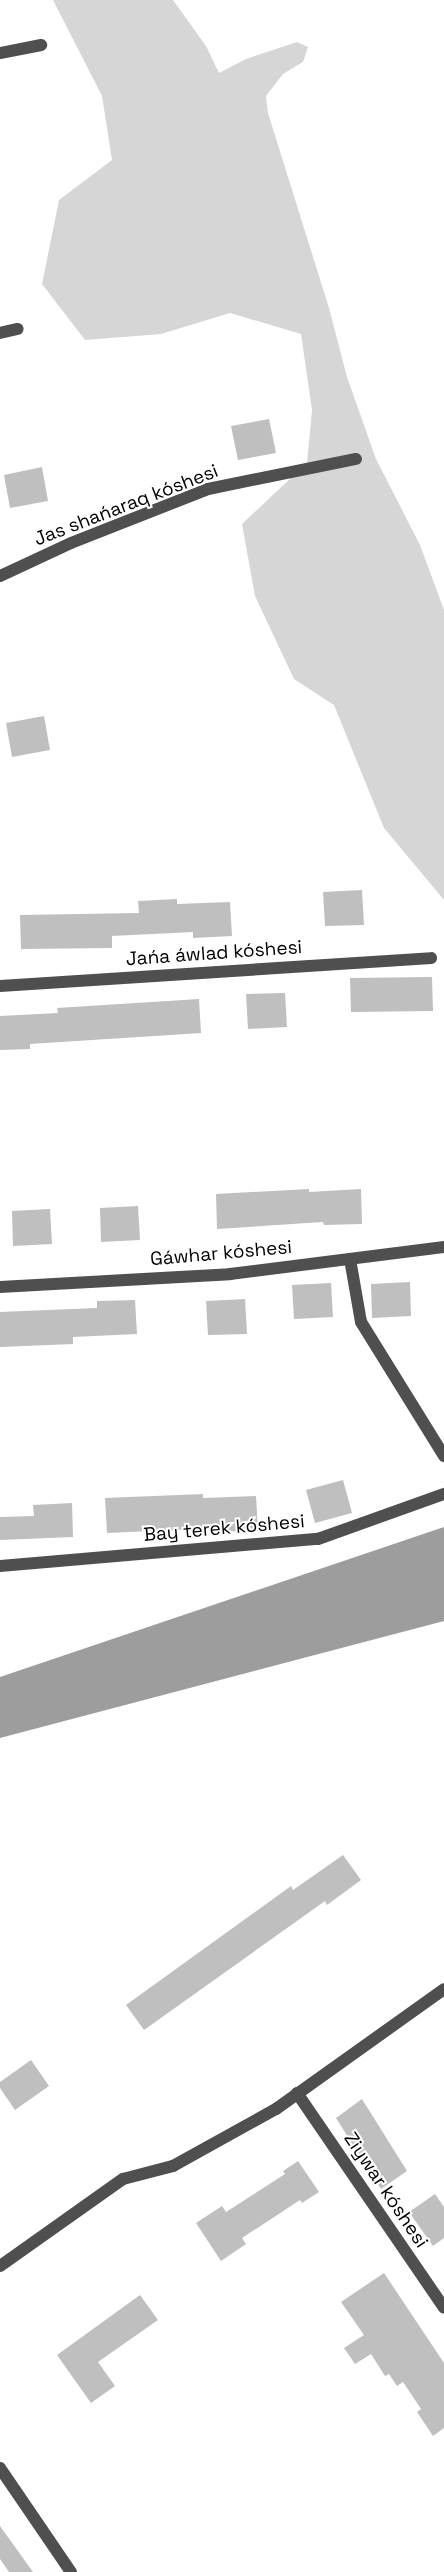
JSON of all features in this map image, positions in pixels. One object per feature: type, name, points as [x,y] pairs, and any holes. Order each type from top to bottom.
[{"type":"street","points":[[0,53],[41,45]]},
{"type":"street","points":[[0,333],[18,329]]},
{"type":"street","name":"Jas shańaraq kóshesi","points":[[0,576],[71,543],[208,489],[356,459]]},
{"type":"street","name":"Jańa áwlad kóshesi","points":[[0,986],[431,958]]},
{"type":"street","name":"Gáwhar kóshesi","points":[[0,1287],[230,1274],[444,1247]]},
{"type":"street","points":[[350,1259],[362,1322],[444,1456]]},
{"type":"street","name":"Bay terek kóshesi","points":[[0,1566],[318,1539],[444,1494]]},
{"type":"street","points":[[0,2266],[123,2179],[173,2166],[276,2109],[444,1989]]},
{"type":"street","name":"Ziywar kóshesi","points":[[297,2093],[444,2308]]},
{"type":"street","points":[[0,2468],[71,2572]]},
{"type":"shaded area","points":[[53,0],[173,0],[206,46],[219,73],[246,59],[297,42],[308,47],[303,62],[283,74],[266,96],[268,113],[329,308],[347,377],[376,459],[420,545],[444,610],[444,900],[384,828],[334,705],[294,679],[255,596],[242,524],[307,463],[312,410],[301,334],[230,313],[161,334],[85,340],[42,284],[59,200],[112,160],[102,96]]},
{"type":"shaded area","points":[[444,1527],[444,1621],[0,1738],[0,1677]]},
{"type":"building","points":[[269,419],[276,453],[238,460],[231,426]]},
{"type":"building","points":[[42,467],[48,501],[10,508],[4,475]]},
{"type":"building","points":[[44,716],[50,750],[12,757],[6,723]]},
{"type":"building","points":[[362,890],[364,925],[325,926],[323,892]]},
{"type":"building","points":[[177,899],[177,904],[230,902],[232,936],[193,938],[193,932],[112,936],[112,948],[21,949],[20,915],[139,913],[138,901]]},
{"type":"building","points":[[432,977],[433,1011],[351,1012],[350,978]]},
{"type":"building","points":[[285,993],[287,1027],[248,1029],[246,994]]},
{"type":"building","points":[[199,999],[201,1033],[30,1044],[30,1049],[0,1050],[0,1016],[58,1013],[57,1008]]},
{"type":"building","points":[[309,1189],[309,1192],[361,1189],[362,1224],[324,1225],[323,1222],[217,1229],[216,1194]]},
{"type":"building","points":[[138,1206],[140,1240],[101,1242],[100,1208]]},
{"type":"building","points":[[50,1209],[52,1244],[13,1246],[12,1211]]},
{"type":"building","points":[[410,1282],[411,1316],[372,1318],[371,1284]]},
{"type":"building","points":[[331,1283],[333,1317],[294,1319],[292,1285]]},
{"type":"building","points":[[245,1299],[247,1334],[208,1335],[206,1301]]},
{"type":"building","points":[[135,1300],[137,1334],[73,1337],[73,1344],[0,1347],[0,1312],[97,1308],[97,1301]]},
{"type":"building","points":[[343,1480],[352,1513],[315,1523],[306,1490]]},
{"type":"building","points":[[203,1494],[203,1498],[256,1496],[258,1530],[219,1532],[219,1528],[107,1533],[105,1498]]},
{"type":"building","points":[[72,1503],[73,1537],[0,1540],[0,1517],[34,1516],[33,1505]]},
{"type":"building","points":[[343,1855],[361,1880],[327,1905],[325,1901],[144,2030],[126,2005],[291,1886],[293,1890]]},
{"type":"building","points":[[31,2060],[49,2086],[15,2110],[0,2088],[0,2082]]},
{"type":"building","points":[[362,2099],[407,2171],[381,2189],[336,2118]]},
{"type":"building","points":[[298,2161],[319,2192],[302,2203],[300,2200],[242,2238],[246,2244],[221,2261],[196,2223],[222,2206],[226,2212],[285,2174],[283,2171]]},
{"type":"building","points":[[435,2194],[444,2207],[444,2238],[433,2246],[409,2212]]},
{"type":"building","points":[[384,2273],[444,2363],[444,2428],[433,2436],[417,2412],[421,2409],[403,2382],[397,2386],[389,2374],[385,2376],[371,2354],[355,2364],[344,2348],[364,2335],[341,2302]]},
{"type":"building","points":[[140,2295],[158,2320],[98,2362],[115,2386],[91,2403],[57,2355]]},
{"type":"building","points":[[0,2526],[33,2572],[9,2572],[0,2559]]}]
